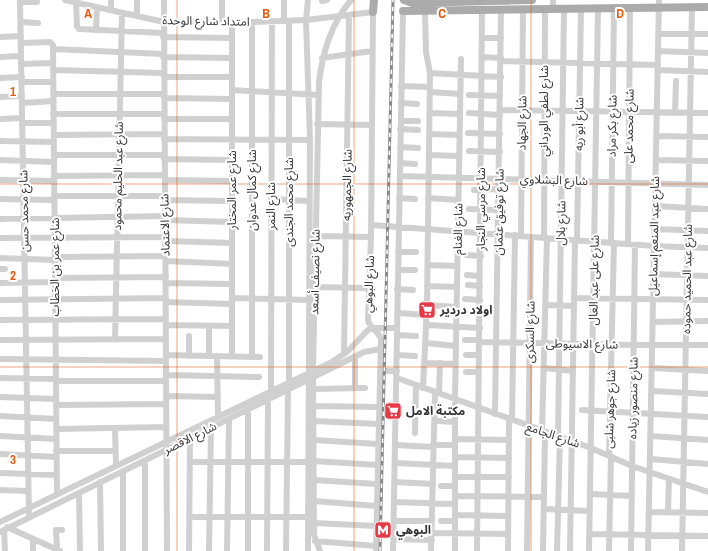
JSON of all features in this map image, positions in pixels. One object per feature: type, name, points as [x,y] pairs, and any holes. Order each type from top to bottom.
[{"type":"main road","points":[[373,12],[374,0]]},
{"type":"main road","points":[[408,1],[532,0]]},
{"type":"main road","points":[[403,11],[630,8],[659,4],[708,7]]},
{"type":"street","name":"امتداد شارع الوحدة","points":[[65,0],[76,3],[84,2],[97,7],[164,22],[272,22],[338,18],[373,12]]},
{"type":"street","points":[[111,0],[111,10]]},
{"type":"street","points":[[137,0],[137,16]]},
{"type":"street","name":"شارع الاعتماد","points":[[164,0],[163,55],[166,259],[167,551]]},
{"type":"street","points":[[222,0],[222,23]]},
{"type":"street","name":"شارع محمد الجندى","points":[[284,0],[287,21],[289,94],[289,383]]},
{"type":"street","name":"شارع نصيف أسعد","points":[[308,0],[306,20],[310,140],[309,300],[311,376],[311,461],[308,551]]},
{"type":"street","name":"شارع نصيف أسعد","points":[[320,551],[316,541],[314,523],[314,480],[311,461],[314,440],[313,389],[311,376],[318,95],[322,58],[329,37],[338,18],[350,0]]},
{"type":"street","points":[[553,0],[554,9]]},
{"type":"street","points":[[20,1],[37,2]]},
{"type":"street","name":"شارع محمد حسن","points":[[20,1],[29,517]]},
{"type":"street","points":[[76,3],[78,28],[163,35],[232,38]]},
{"type":"street","name":"شارع عبد المنعم إسماعيل","points":[[648,551],[651,473],[653,274],[659,4]]},
{"type":"street","points":[[96,30],[97,7]]},
{"type":"street","name":"شارع عبد الحميد حموده","points":[[682,551],[692,7]]},
{"type":"street","name":"شارع أبو ريه","points":[[570,551],[581,8]]},
{"type":"street","name":"شارع على عبد العال","points":[[589,551],[598,8]]},
{"type":"street","name":"شارع بكر مراد","points":[[613,243],[612,182],[614,8]]},
{"type":"street","name":"شارع محمد على","points":[[628,244],[630,8]]},
{"type":"street","name":"شارع الجهاد","points":[[508,551],[509,440],[521,179],[523,9]]},
{"type":"street","name":"شارع لطفي الورداني","points":[[543,551],[545,9]]},
{"type":"street","name":"شارع بلال","points":[[558,551],[564,9]]},
{"type":"street","name":"شارع مرسي النجار","points":[[477,551],[481,256],[482,10]]},
{"type":"street","name":"شارع توفيق عثمان","points":[[495,414],[499,234],[501,10]]},
{"type":"street","points":[[394,551],[397,290],[403,11]]},
{"type":"street","points":[[423,388],[427,325],[430,113],[430,73],[426,52],[425,11]]},
{"type":"street","name":"شارع البوهي","points":[[373,12],[371,237],[368,320],[380,336],[381,349],[377,444],[376,549]]},
{"type":"street","name":"شارع عبد الحليم محمود","points":[[115,340],[122,13]]},
{"type":"street","name":"شارع الجمهوريه","points":[[344,354],[349,16]]},
{"type":"street","points":[[21,22],[38,23]]},
{"type":"street","name":"شارع كمال عدوان","points":[[252,22],[252,357]]},
{"type":"street","name":"شارع النمر","points":[[271,391],[272,22]]},
{"type":"street","name":"شارع عمر المختار","points":[[232,23],[232,356]]},
{"type":"street","points":[[659,34],[708,34]]},
{"type":"street","points":[[0,37],[21,36]]},
{"type":"street","points":[[482,38],[501,38]]},
{"type":"street","name":"شارع عمر بن الخطاب","points":[[21,43],[50,42],[53,45],[57,494]]},
{"type":"street","points":[[53,49],[232,58]]},
{"type":"street","points":[[322,58],[372,51]]},
{"type":"street","points":[[658,51],[708,53]]},
{"type":"street","points":[[0,57],[21,56]]},
{"type":"street","points":[[482,57],[522,62],[630,64],[690,72],[708,72]]},
{"type":"street","name":"شارع الغنام","points":[[455,551],[455,399],[461,59]]},
{"type":"street","points":[[21,64],[164,75],[232,77]]},
{"type":"street","points":[[430,73],[501,77]]},
{"type":"street","points":[[0,78],[53,82]]},
{"type":"street","points":[[675,113],[676,80]]},
{"type":"street","points":[[401,86],[460,94]]},
{"type":"street","points":[[232,90],[318,95]]},
{"type":"street","points":[[53,94],[120,94],[232,99]]},
{"type":"street","points":[[469,96],[500,96]]},
{"type":"street","points":[[0,97],[53,101]]},
{"type":"street","points":[[401,103],[417,104]]},
{"type":"street","points":[[469,113],[482,114],[522,110],[544,110],[708,114]]},
{"type":"street","points":[[430,113],[460,114]]},
{"type":"street","points":[[53,114],[120,114],[232,119]]},
{"type":"street","points":[[0,119],[54,123]]},
{"type":"street","points":[[401,121],[418,121]]},
{"type":"street","points":[[317,124],[372,125]]},
{"type":"street","points":[[400,130],[418,130]]},
{"type":"street","points":[[468,133],[500,134]]},
{"type":"street","points":[[54,135],[119,134],[232,139],[310,140]]},
{"type":"street","points":[[429,134],[460,135]]},
{"type":"street","points":[[656,136],[708,137]]},
{"type":"street","points":[[0,141],[54,142]]},
{"type":"street","points":[[400,148],[418,148]]},
{"type":"street","points":[[469,151],[500,152]]},
{"type":"street","points":[[0,160],[23,161],[119,155],[232,160]]},
{"type":"street","points":[[429,155],[459,156]]},
{"type":"street","points":[[656,160],[708,161]]},
{"type":"street","points":[[400,163],[415,164]]},
{"type":"street","points":[[0,180],[23,181],[54,178],[118,176],[232,181]]},
{"type":"street","name":"شارع البشلاوي","points":[[400,176],[708,185]]},
{"type":"street","points":[[474,190],[499,189]]},
{"type":"street","points":[[0,199],[24,200],[118,196],[232,201]]},
{"type":"street","points":[[399,198],[415,199]]},
{"type":"street","points":[[428,198],[458,200]]},
{"type":"street","points":[[271,199],[309,201]]},
{"type":"street","points":[[655,206],[708,209]]},
{"type":"street","points":[[469,209],[499,210]]},
{"type":"street","points":[[0,219],[118,217],[232,222]]},
{"type":"street","points":[[371,225],[428,228],[635,245],[708,248]]},
{"type":"street","points":[[654,230],[708,231]]},
{"type":"street","points":[[315,236],[371,237]]},
{"type":"street","points":[[0,238],[117,237],[232,243]]},
{"type":"street","name":"شارع السكرى","points":[[527,551],[531,237]]},
{"type":"street","name":"شارع جوهر شلبى","points":[[609,551],[613,243]]},
{"type":"street","name":"شارع منصور زياده","points":[[631,551],[635,245]]},
{"type":"street","points":[[398,252],[416,252]]},
{"type":"street","points":[[466,255],[481,256]]},
{"type":"street","points":[[0,258],[25,260],[117,257],[232,264]]},
{"type":"street","points":[[428,265],[457,266]]},
{"type":"street","points":[[398,270],[414,270]]},
{"type":"street","points":[[653,274],[708,276]]},
{"type":"street","points":[[467,275],[480,276]]},
{"type":"street","points":[[0,282],[116,278],[232,284]]},
{"type":"street","points":[[468,285],[480,286]]},
{"type":"street","points":[[427,286],[457,287]]},
{"type":"street","points":[[314,287],[370,288]]},
{"type":"street","points":[[397,290],[413,290]]},
{"type":"street","points":[[0,300],[116,299],[232,301],[252,298],[309,300]]},
{"type":"street","points":[[574,298],[708,300]]},
{"type":"street","points":[[465,299],[480,300]]},
{"type":"street","points":[[427,305],[457,307]]},
{"type":"street","points":[[545,305],[574,306]]},
{"type":"street","points":[[397,313],[427,315]]},
{"type":"street","points":[[0,320],[116,320],[232,326]]},
{"type":"street","points":[[653,322],[708,321]]},
{"type":"street","points":[[427,325],[480,328]]},
{"type":"street","points":[[209,326],[209,356]]},
{"type":"street","points":[[373,328],[397,328]]},
{"type":"street","name":"شارع الاقصر","points":[[4,530],[288,390],[344,354],[364,333],[373,328]]},
{"type":"street","points":[[397,335],[416,336]]},
{"type":"street","points":[[189,336],[189,356]]},
{"type":"street","points":[[0,340],[166,339]]},
{"type":"street","name":"شارع الاسيوطى","points":[[466,340],[593,345],[708,344]]},
{"type":"street","points":[[426,344],[456,346]]},
{"type":"street","name":"شارع الاقصر","points":[[0,523],[271,391],[311,376],[370,350],[381,349]]},
{"type":"street","points":[[397,355],[415,356]]},
{"type":"street","points":[[466,355],[479,356]]},
{"type":"street","points":[[0,359],[56,360],[166,358],[189,356],[260,357]]},
{"type":"street","points":[[217,356],[218,417]]},
{"type":"street","points":[[355,357],[356,388]]},
{"type":"street","points":[[425,363],[456,364]]},
{"type":"street","points":[[431,551],[433,446],[440,363]]},
{"type":"street","points":[[544,368],[573,371]]},
{"type":"street","points":[[652,368],[708,371]]},
{"type":"street","points":[[380,371],[397,371]]},
{"type":"street","points":[[466,372],[479,372]]},
{"type":"street","points":[[0,378],[56,380],[218,376],[259,377]]},
{"type":"street","name":"شارع الجامع","points":[[397,378],[559,438],[591,448],[651,473],[708,492]]},
{"type":"street","points":[[416,385],[416,434]]},
{"type":"street","points":[[313,389],[365,388]]},
{"type":"street","points":[[286,551],[288,390]]},
{"type":"street","points":[[652,391],[708,394]]},
{"type":"street","points":[[166,396],[218,397]]},
{"type":"street","points":[[0,397],[27,398],[56,402],[166,404]]},
{"type":"street","points":[[267,551],[268,400]]},
{"type":"street","points":[[313,406],[378,407]]},
{"type":"street","points":[[248,410],[248,551]]},
{"type":"street","points":[[582,410],[652,412],[708,417]]},
{"type":"street","points":[[0,416],[56,419]]},
{"type":"street","points":[[227,551],[229,419]]},
{"type":"street","points":[[314,421],[378,424]]},
{"type":"street","points":[[439,421],[455,422]]},
{"type":"street","points":[[56,429],[166,427]]},
{"type":"street","points":[[115,428],[116,466]]},
{"type":"street","points":[[209,551],[210,428]]},
{"type":"street","points":[[0,436],[56,439]]},
{"type":"street","points":[[651,436],[708,440]]},
{"type":"street","points":[[189,551],[190,438]]},
{"type":"street","points":[[395,445],[433,446],[478,439],[509,440]]},
{"type":"street","points":[[314,440],[377,444]]},
{"type":"street","points":[[0,454],[28,456],[115,451]]},
{"type":"street","points":[[455,457],[509,458]]},
{"type":"street","points":[[651,459],[708,464]]},
{"type":"street","points":[[145,460],[145,551]]},
{"type":"street","points":[[190,462],[311,461],[377,465]]},
{"type":"street","points":[[395,463],[455,466]]},
{"type":"street","points":[[123,471],[123,551]]},
{"type":"street","points":[[0,473],[57,475]]},
{"type":"street","points":[[101,473],[101,551]]},
{"type":"street","points":[[455,477],[509,477]]},
{"type":"street","points":[[668,512],[669,479]]},
{"type":"street","points":[[314,480],[376,484]]},
{"type":"street","points":[[395,482],[433,484]]},
{"type":"street","points":[[441,486],[455,486]]},
{"type":"street","points":[[0,490],[28,491]]},
{"type":"street","points":[[79,493],[80,551]]},
{"type":"street","points":[[590,494],[632,496]]},
{"type":"street","points":[[455,496],[544,497]]},
{"type":"street","points":[[314,501],[376,506]]},
{"type":"street","points":[[394,502],[455,504]]},
{"type":"street","points":[[544,509],[590,511]]},
{"type":"street","points":[[650,512],[708,513]]},
{"type":"street","points":[[441,521],[477,516],[508,516]]},
{"type":"street","points":[[189,517],[308,517]]},
{"type":"street","points":[[394,521],[432,521]]},
{"type":"street","points":[[0,523],[4,530],[6,551]]},
{"type":"street","points":[[314,523],[376,526]]},
{"type":"street","points":[[4,530],[33,539],[57,550],[56,530],[62,530]]},
{"type":"street","points":[[394,539],[455,534],[508,534]]},
{"type":"street","points":[[590,534],[708,536]]},
{"type":"street","points":[[33,539],[33,551]]},
{"type":"street","points":[[316,541],[376,549]]},
{"type":"railway","points":[[380,551],[393,0]]},
{"type":"place","name":"اولاد دردير","points":[[427,310]]},
{"type":"place","name":"مكتبة الامل","points":[[393,411]]},
{"type":"place","name":"البوهي","points":[[383,530]]}]
